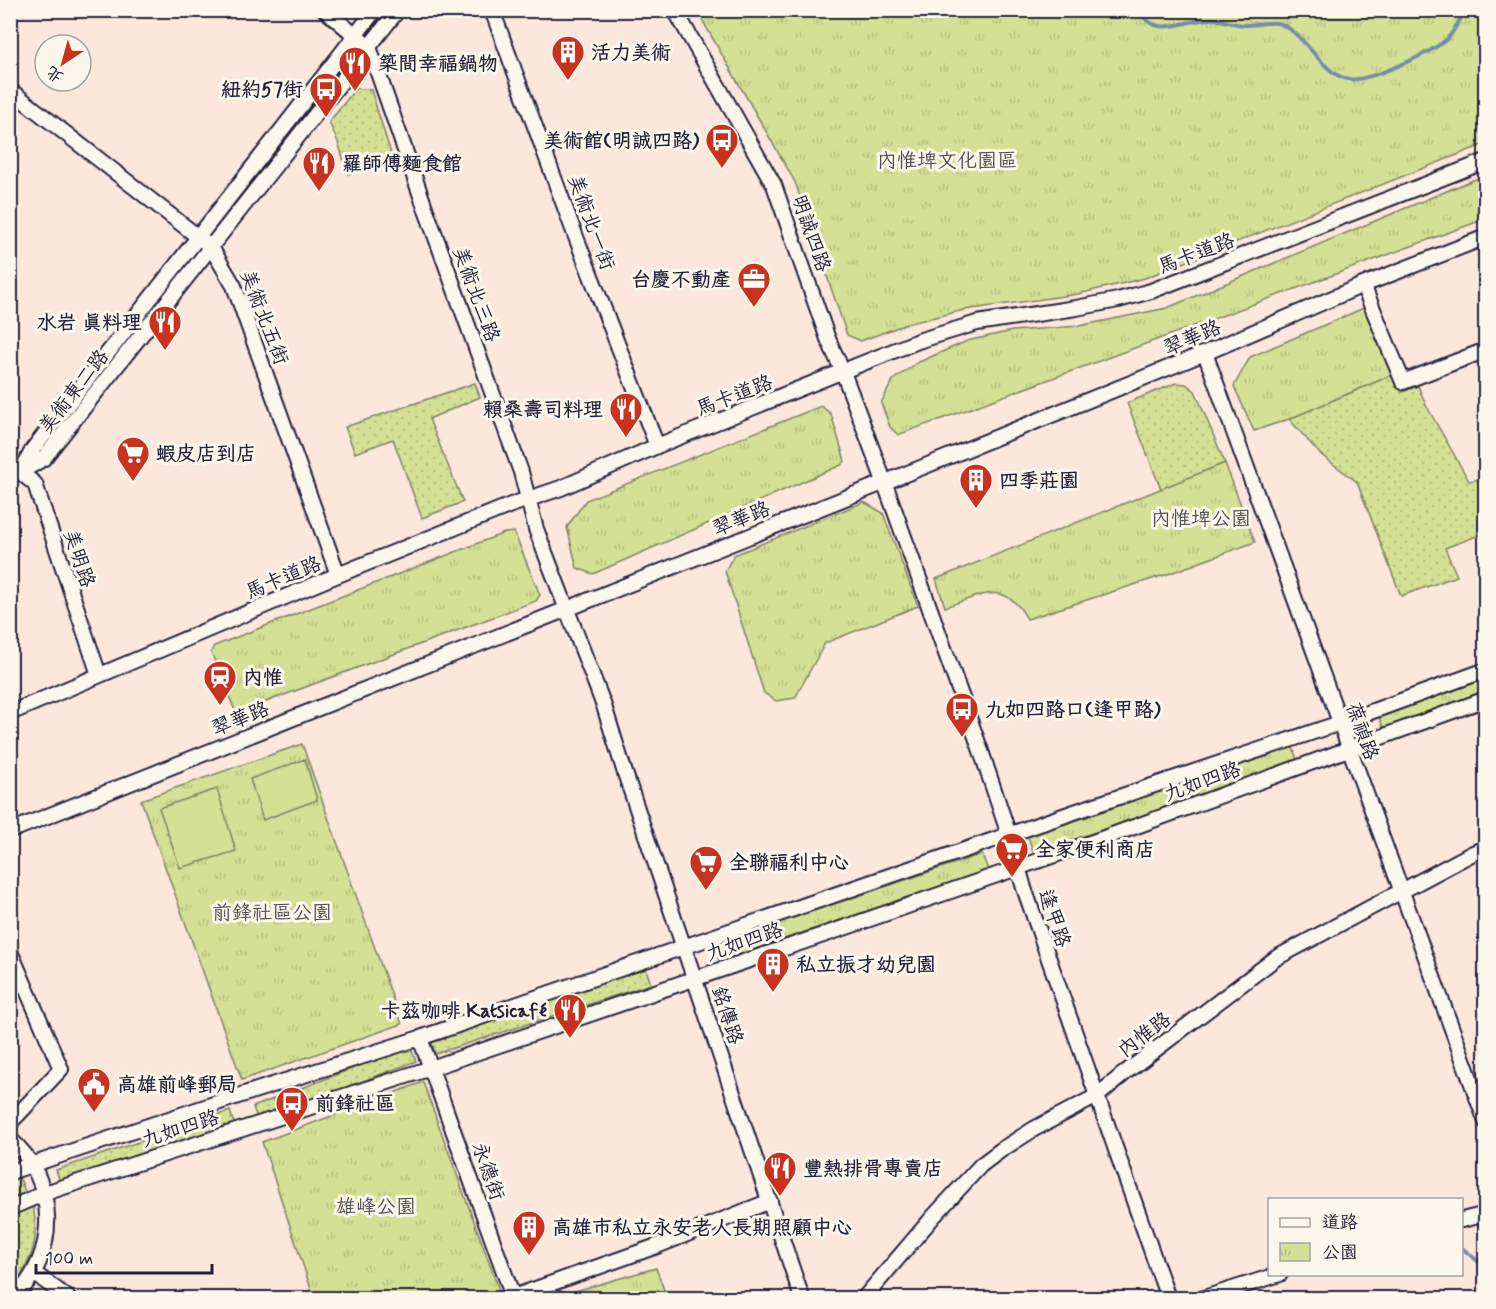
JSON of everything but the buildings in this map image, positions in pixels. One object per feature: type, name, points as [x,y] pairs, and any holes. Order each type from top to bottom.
[{"type":"street","points":[[325,10],[369,47]]},
{"type":"street","name":"美術東二路","points":[[16,468],[375,10]]},
{"type":"street","name":"美術東二路","points":[[16,468],[44,458],[398,10]]},
{"type":"street","name":"美術北一街","points":[[492,10],[574,232],[657,446]]},
{"type":"street","name":"明誠四路","points":[[675,10],[774,185],[833,351],[884,482]]},
{"type":"street","name":"美術北三路","points":[[369,47],[521,472],[536,529],[567,609]]},
{"type":"street","name":"美術北五街","points":[[10,90],[211,247],[226,269],[338,575]]},
{"type":"street","name":"馬卡道路","points":[[10,713],[338,575],[918,341],[976,323],[1076,308],[1151,291],[1485,161]]},
{"type":"street","name":"翠華路","points":[[10,831],[1205,353],[1363,285],[1485,237]]},
{"type":"street","points":[[1363,285],[1403,382],[1485,350]]},
{"type":"street","name":"葆禎路","points":[[1205,353],[1485,1122]]},
{"type":"street","name":"美明路","points":[[16,468],[35,484],[99,675]]},
{"type":"street","name":"逢甲路","points":[[884,482],[981,751],[1009,835],[1017,867],[1168,1299]]},
{"type":"street","name":"銘傳路","points":[[567,609],[604,706],[802,1299]]},
{"type":"street","name":"九如四路","points":[[10,1172],[420,1038],[1340,723],[1485,670]]},
{"type":"street","name":"九如四路","points":[[10,1208],[45,1193],[432,1068],[1017,867],[1485,699]]},
{"type":"street","name":"內惟路","points":[[864,1299],[933,1217],[981,1165],[1034,1129],[1097,1096],[1276,958],[1485,849]]},
{"type":"street","points":[[10,951],[62,1069],[10,1124]]},
{"type":"street","name":"永德街","points":[[420,1038],[513,1296],[657,1246],[770,1201]]},
{"type":"street","points":[[10,1139],[33,1164],[45,1193],[48,1220],[45,1247],[21,1296]]},
{"type":"street","points":[[1463,1220],[1485,1214]]},
{"type":"street","points":[[34,1273],[68,1299]]},
{"type":"street","points":[[1204,1299],[1277,1276]]},
{"type":"green space","name":"內惟埤文化園區","points":[[697,11],[1485,11],[1485,144],[1145,278],[1078,294],[964,310],[906,324],[861,341],[847,335],[795,182]]},
{"type":"green space","points":[[356,88],[371,90],[393,160],[348,174],[329,122]]},
{"type":"green space","points":[[1485,175],[1485,219],[898,435],[890,427],[881,403],[893,380],[917,363],[967,341],[1012,331],[1079,326],[1167,308]]},
{"type":"green space","points":[[1366,307],[1394,374],[1289,419],[1254,431],[1234,386],[1250,357]]},
{"type":"green space","points":[[1394,374],[1402,392],[1418,386],[1426,405],[1469,481],[1480,479],[1485,495],[1485,533],[1445,548],[1457,576],[1401,596],[1357,482],[1320,454],[1289,419]]},
{"type":"green space","points":[[475,383],[480,397],[429,419],[463,502],[422,518],[393,439],[355,453],[345,427]]},
{"type":"green space","points":[[1176,383],[1186,384],[1195,391],[1225,463],[1161,489],[1127,403]]},
{"type":"green space","points":[[821,406],[831,414],[845,461],[841,465],[593,574],[577,568],[567,527],[586,500]]},
{"type":"green space","name":"內惟埤公園","points":[[1225,463],[1255,542],[1168,574],[1027,619],[1019,606],[1001,594],[981,595],[945,607],[936,579]]},
{"type":"green space","points":[[864,502],[883,513],[918,606],[825,643],[795,698],[776,701],[764,693],[725,571],[734,555]]},
{"type":"green space","points":[[514,532],[540,595],[536,601],[236,713],[211,652],[214,646],[504,533]]},
{"type":"green space","points":[[1485,679],[1485,694],[1384,730],[1379,717]]},
{"type":"green space","name":"前鋒社區公園","points":[[302,744],[402,1024],[242,1080],[141,800]]},
{"type":"green space","points":[[1292,745],[1298,762],[1034,854],[1028,837]]},
{"type":"green space","points":[[305,759],[317,800],[263,820],[250,779]]},
{"type":"green space","points":[[217,789],[236,851],[180,868],[159,808]]},
{"type":"green space","points":[[982,854],[988,870],[719,961],[714,945]]},
{"type":"green space","points":[[646,969],[651,984],[435,1054],[431,1039]]},
{"type":"green space","points":[[410,1046],[416,1061],[258,1121],[253,1107]]},
{"type":"green space","name":"雄峰公園","points":[[423,1082],[502,1298],[314,1298],[262,1142]]},
{"type":"green space","points":[[230,1111],[235,1126],[61,1184],[56,1170]]},
{"type":"green space","points":[[18,1174],[27,1196],[10,1202],[10,1177]]},
{"type":"green space","points":[[33,1204],[35,1239],[33,1249],[25,1268],[11,1288],[11,1214]]},
{"type":"green space","points":[[656,1268],[667,1298],[551,1298]]},
{"type":"waterway","points":[[1147,10],[1144,17],[1159,26],[1205,19],[1245,25],[1277,23],[1295,33],[1329,69],[1348,79],[1369,76],[1400,65],[1441,44],[1448,38],[1465,10]]},
{"type":"waterway","points":[[1463,1249],[1486,1268]]},
{"type":"place","name":"活力美術","points":[[568,81]]},
{"type":"place","name":"築間幸福鍋物","points":[[355,92]]},
{"type":"place","name":"紐約57街","points":[[326,118]]},
{"type":"place","name":"美術館(明誠四路)","points":[[722,169]]},
{"type":"place","name":"羅師傅麵食館","points":[[319,192]]},
{"type":"place","name":"台慶不動產","points":[[754,308]]},
{"type":"place","name":"水岩 真料理","points":[[165,351]]},
{"type":"place","name":"賴桑壽司料理","points":[[626,438]]},
{"type":"place","name":"蝦皮店到店","points":[[133,482]]},
{"type":"place","name":"四季莊園","points":[[976,509]]},
{"type":"place","name":"內惟","points":[[220,706]]},
{"type":"place","name":"九如四路口(逢甲路)","points":[[962,738]]},
{"type":"place","name":"全家便利商店","points":[[1012,878]]},
{"type":"place","name":"全聯福利中心","points":[[706,891]]},
{"type":"place","name":"私立振才幼兒園","points":[[773,993]]},
{"type":"place","name":"卡茲咖啡 Katsicafé","points":[[570,1039]]},
{"type":"place","name":"高雄前峰郵局","points":[[94,1113]]},
{"type":"place","name":"前鋒社區","points":[[292,1132]]},
{"type":"place","name":"豐熱排骨專賣店","points":[[780,1197]]},
{"type":"place","name":"高雄市私立永安老人長期照顧中心","points":[[529,1256]]}]
